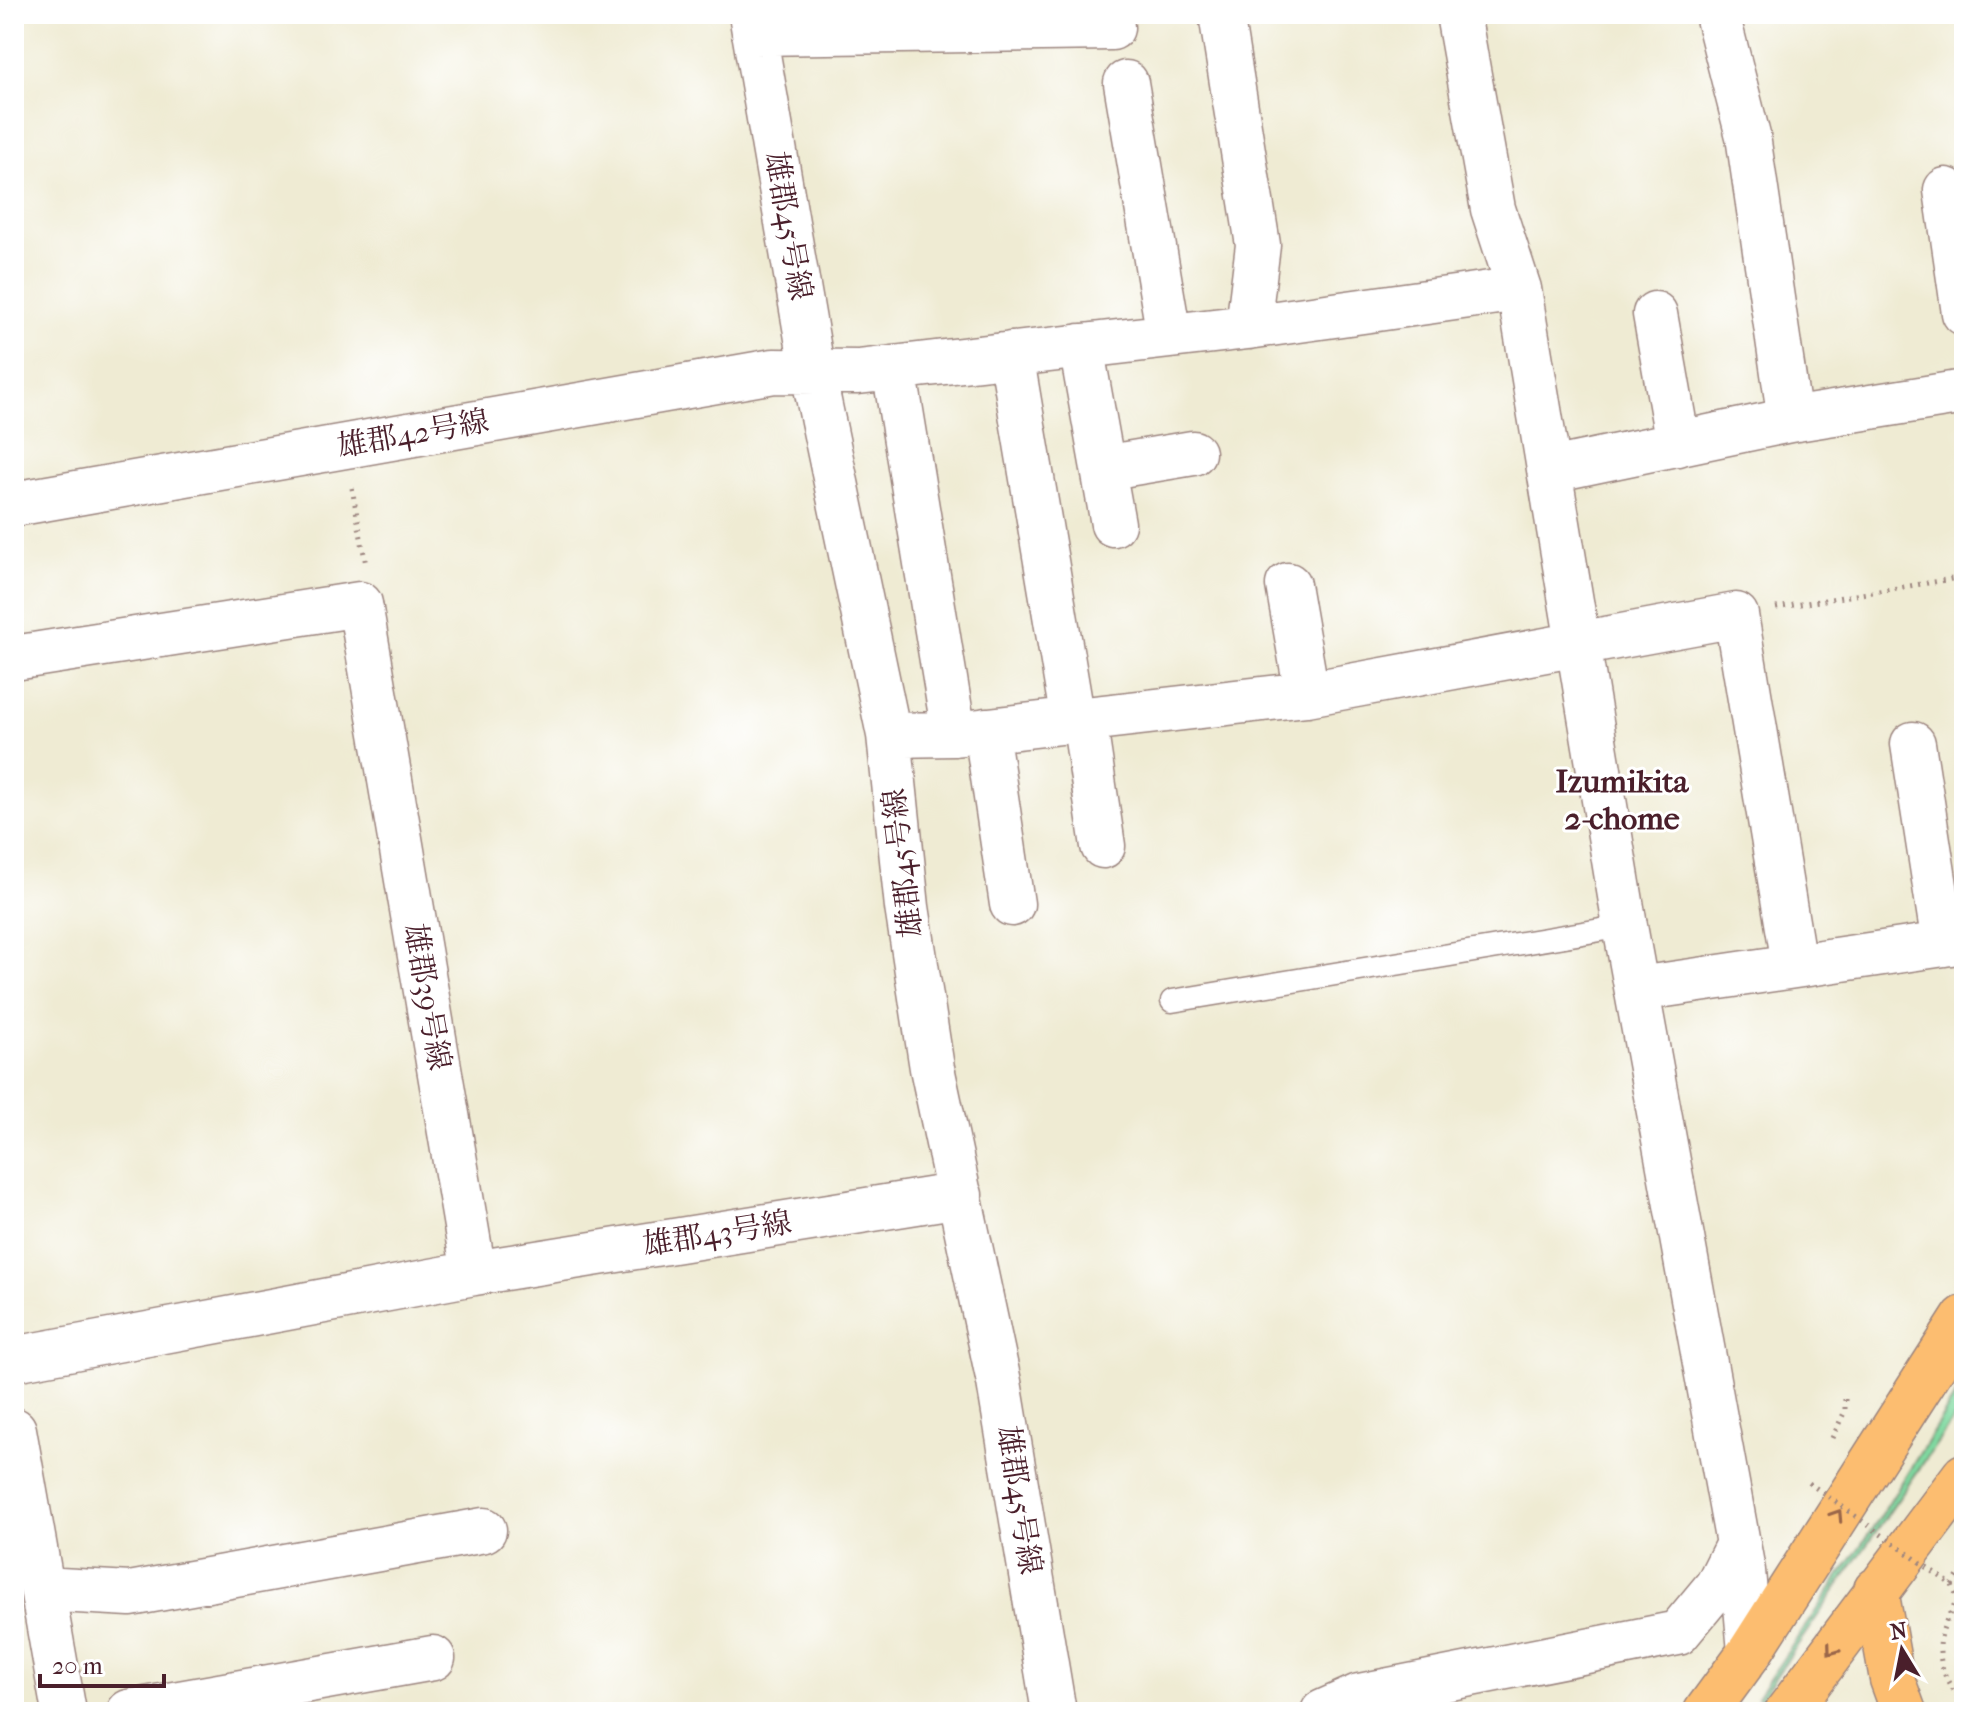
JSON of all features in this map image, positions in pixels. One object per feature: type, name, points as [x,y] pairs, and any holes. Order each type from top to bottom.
[{"type":"highway","points":[[1706,1712],[1750,1652],[1964,1318]]},
{"type":"highway","points":[[1787,1712],[1964,1476]]},
{"type":"highway","points":[[1876,1590],[1892,1679],[1904,1712]]},
{"type":"street","points":[[753,23],[1112,28],[1111,14]]},
{"type":"street","points":[[1221,14],[1258,245],[1248,327]]},
{"type":"street","points":[[1458,14],[1493,209],[1510,251],[1519,289],[1625,926],[1738,1544],[1747,1601],[1750,1652]]},
{"type":"street","points":[[1717,14],[1748,136],[1790,420]]},
{"type":"street","name":"雄郡45号線","points":[[753,23],[813,373],[889,735],[907,907],[932,1068],[999,1382],[1054,1712]]},
{"type":"street","points":[[1126,83],[1169,336]]},
{"type":"street","points":[[1946,190],[1964,313]]},
{"type":"street","name":"雄郡42号線","points":[[14,504],[774,371],[813,373],[894,368],[1248,327],[1519,289]]},
{"type":"street","points":[[1655,314],[1678,444]]},
{"type":"street","points":[[1081,346],[1113,524]]},
{"type":"street","points":[[1011,354],[1103,846]]},
{"type":"street","points":[[894,368],[970,732],[1012,904]]},
{"type":"street","points":[[1551,470],[1790,420],[1964,392]]},
{"type":"street","points":[[1103,468],[1193,453]]},
{"type":"street","points":[[1288,585],[1307,694]]},
{"type":"street","points":[[14,658],[360,604]]},
{"type":"street","name":"雄郡39号線","points":[[360,604],[474,1273]]},
{"type":"street","points":[[889,735],[970,732],[1307,694],[1736,615],[1794,964]]},
{"type":"street","points":[[1638,989],[1954,943],[1913,744]]},
{"type":"street","name":"雄郡43号線","points":[[474,1273],[960,1195]]},
{"type":"street","points":[[14,1359],[474,1273]]},
{"type":"street","points":[[14,1430],[64,1712]]},
{"type":"street","points":[[42,1589],[130,1594],[429,1522],[484,1530]]},
{"type":"street","points":[[1323,1712],[1359,1696],[1678,1633],[1717,1586],[1738,1544]]},
{"type":"street","points":[[1691,1620],[1747,1601],[1810,1558]]},
{"type":"street","points":[[129,1712],[303,1665],[433,1658]]},
{"type":"lane","points":[[1172,1001],[1625,926]]},
{"type":"path","points":[[345,445],[368,579],[360,604]]},
{"type":"path","points":[[1736,615],[1964,577]]},
{"type":"path","points":[[1845,1398],[1845,1411]]},
{"type":"path","points":[[1809,1483],[1952,1585],[1964,1616]]},
{"type":"path","points":[[1952,1585],[1964,1567]]},
{"type":"path","points":[[1964,1593],[1942,1624],[1940,1644],[1946,1681],[1964,1703]]},
{"type":"green space","points":[[1964,1382],[1964,1404],[1760,1699],[1757,1697],[1881,1516]]},
{"type":"district","name":"Izumikita 2-chome","points":[[1622,800]]}]
